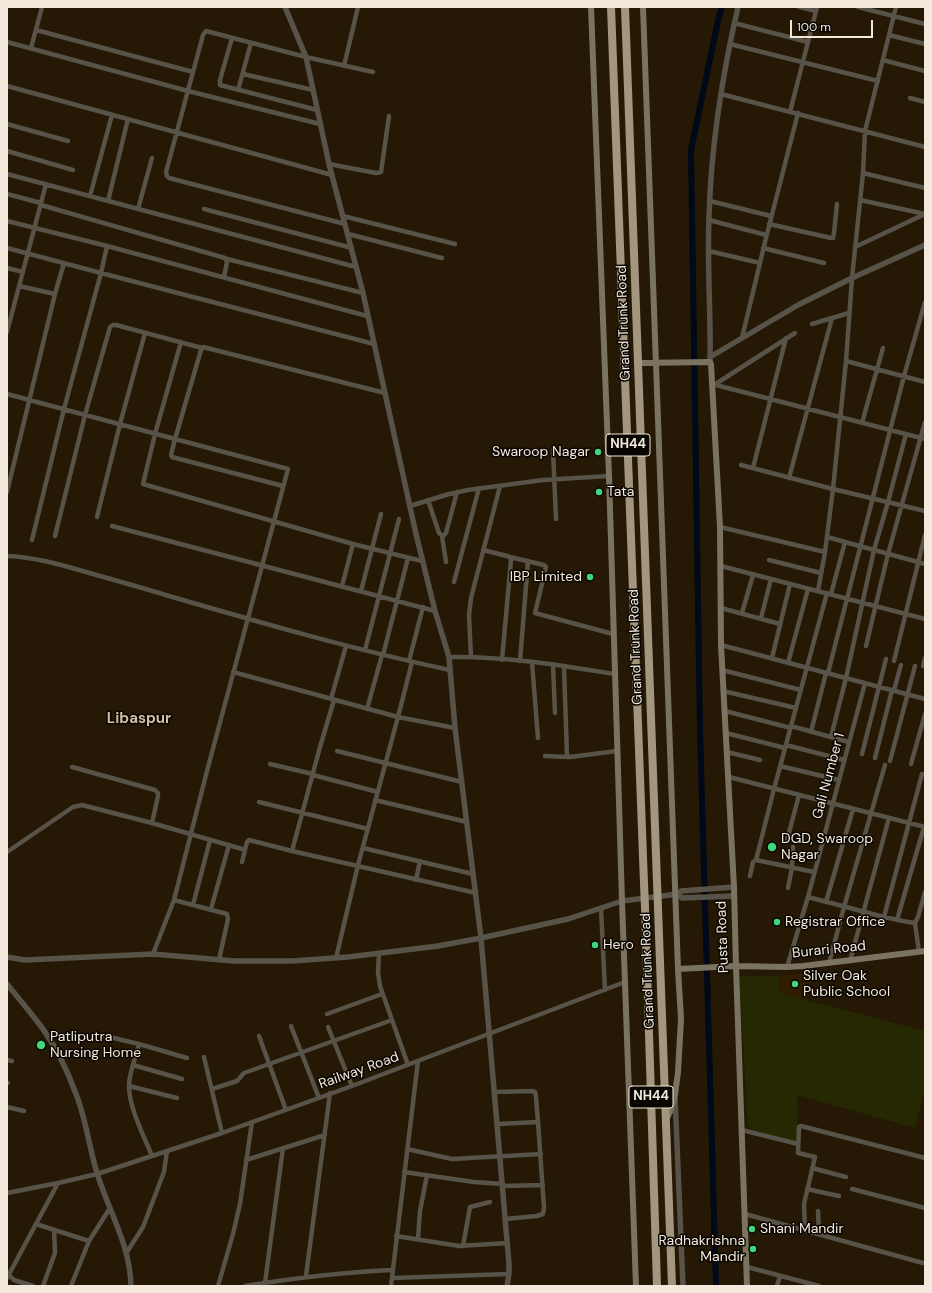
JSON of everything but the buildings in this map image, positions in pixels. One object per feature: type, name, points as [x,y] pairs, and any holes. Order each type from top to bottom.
[{"type":"highway","name":"Grand Trunk Road","points":[[611,7],[658,1286]]},
{"type":"highway","name":"Grand Trunk Road","points":[[625,7],[672,1286]]},
{"type":"main road","points":[[591,7],[609,476],[614,674],[636,1286]]},
{"type":"main road","points":[[643,7],[681,1019],[675,1095],[666,1120]]},
{"type":"main road","points":[[638,363],[703,363],[710,360]]},
{"type":"main road","name":"Pusta Road","points":[[710,360],[713,384],[720,527],[721,646],[734,887],[748,1286]]},
{"type":"main road","name":"Burari Road","points":[[678,969],[736,966],[787,967],[922,952]]},
{"type":"street","points":[[31,48],[42,7]]},
{"type":"street","points":[[285,7],[306,57],[329,164],[363,294],[422,561],[448,657],[481,938],[508,1243],[509,1274],[507,1286]]},
{"type":"street","points":[[344,66],[358,7]]},
{"type":"street","points":[[710,360],[709,220],[712,163],[715,129],[738,7]]},
{"type":"street","points":[[790,112],[816,9],[799,7]]},
{"type":"street","points":[[858,7],[925,24]]},
{"type":"street","points":[[818,591],[825,552],[833,489],[863,173],[865,131],[896,7]]},
{"type":"street","points":[[734,23],[808,42]]},
{"type":"street","points":[[36,30],[193,72]]},
{"type":"street","points":[[345,224],[169,178],[166,172],[204,32],[373,72]]},
{"type":"street","points":[[890,35],[925,44]]},
{"type":"street","points":[[232,38],[220,83],[223,86],[317,110]]},
{"type":"street","points":[[7,42],[188,91],[320,124]]},
{"type":"street","points":[[238,90],[251,43]]},
{"type":"street","points":[[730,44],[878,81]]},
{"type":"street","points":[[883,60],[925,71]]},
{"type":"street","points":[[243,74],[313,90]]},
{"type":"street","points":[[7,86],[332,175]]},
{"type":"street","points":[[721,94],[925,147]]},
{"type":"street","points":[[910,98],[925,102]]},
{"type":"street","points":[[742,338],[766,235],[798,113]]},
{"type":"street","points":[[90,196],[112,115]]},
{"type":"street","points":[[329,164],[376,173],[381,172],[389,116]]},
{"type":"street","points":[[108,201],[128,120]]},
{"type":"street","points":[[7,124],[68,141]]},
{"type":"street","points":[[7,151],[74,170]]},
{"type":"street","points":[[138,209],[152,158]]},
{"type":"street","points":[[863,173],[925,188]]},
{"type":"street","points":[[7,174],[356,267]]},
{"type":"street","points":[[7,332],[46,184]]},
{"type":"street","points":[[7,194],[226,259],[363,294]]},
{"type":"street","points":[[860,200],[925,214]]},
{"type":"street","points":[[710,202],[771,216]]},
{"type":"street","points":[[769,224],[833,238],[837,204]]},
{"type":"street","points":[[204,209],[352,248]]},
{"type":"street","points":[[855,247],[925,214]]},
{"type":"street","points":[[343,216],[455,244]]},
{"type":"street","points":[[709,220],[766,235]]},
{"type":"street","points":[[7,221],[107,246],[367,316]]},
{"type":"street","points":[[348,234],[442,258]]},
{"type":"street","points":[[710,360],[742,338],[798,305],[852,278],[925,245]]},
{"type":"street","points":[[32,540],[107,246]]},
{"type":"street","points":[[7,248],[374,344]]},
{"type":"street","points":[[763,248],[824,263]]},
{"type":"street","points":[[709,251],[760,263]]},
{"type":"street","points":[[224,277],[227,262],[226,259]]},
{"type":"street","points":[[7,492],[55,294],[64,263]]},
{"type":"street","points":[[7,268],[23,272]]},
{"type":"street","points":[[19,286],[55,294]]},
{"type":"street","points":[[811,732],[904,376],[924,314],[925,302]]},
{"type":"street","points":[[812,324],[849,313]]},
{"type":"street","points":[[789,478],[832,318]]},
{"type":"street","points":[[55,536],[85,415],[110,327],[114,325],[385,393]]},
{"type":"street","points":[[713,384],[795,332]]},
{"type":"street","points":[[97,518],[120,424],[145,333]]},
{"type":"street","points":[[753,468],[786,338]]},
{"type":"street","points":[[181,342],[143,484],[353,544],[422,561]]},
{"type":"street","points":[[202,348],[175,439],[171,455],[172,457],[283,486]]},
{"type":"street","points":[[862,423],[883,348]]},
{"type":"street","points":[[846,361],[925,382]]},
{"type":"street","points":[[713,384],[923,439]]},
{"type":"street","points":[[7,394],[288,469],[261,565],[174,900],[153,954]]},
{"type":"street","points":[[866,646],[888,554],[923,439],[925,422]]},
{"type":"street","points":[[831,737],[846,678],[874,550],[906,434]]},
{"type":"street","points":[[553,450],[556,518]]},
{"type":"street","points":[[740,465],[925,511]]},
{"type":"street","points":[[410,506],[457,492],[479,488],[554,479],[609,476]]},
{"type":"street","points":[[471,657],[469,615],[471,598],[500,486]]},
{"type":"street","points":[[454,582],[479,488]]},
{"type":"street","points":[[442,536],[446,533],[457,492]]},
{"type":"street","points":[[428,500],[439,533],[442,536],[446,562]]},
{"type":"street","points":[[361,591],[381,514]]},
{"type":"street","points":[[365,650],[399,519]]},
{"type":"street","points":[[112,526],[435,611]]},
{"type":"street","points":[[720,527],[825,552]]},
{"type":"street","points":[[894,661],[925,535]]},
{"type":"street","points":[[827,537],[925,564]]},
{"type":"street","points":[[750,876],[753,862],[756,860],[807,668],[845,542]]},
{"type":"street","points":[[342,586],[353,544]]},
{"type":"street","points":[[483,550],[544,564],[546,567],[535,613],[613,634]]},
{"type":"street","points":[[7,556],[30,558],[72,568],[346,646],[450,670]]},
{"type":"street","points":[[502,660],[511,563],[510,557]]},
{"type":"street","points":[[367,709],[383,655],[408,558]]},
{"type":"street","points":[[769,560],[821,573]]},
{"type":"street","points":[[520,661],[528,561]]},
{"type":"street","points":[[721,566],[925,619]]},
{"type":"street","points":[[742,613],[753,574]]},
{"type":"street","points":[[761,618],[771,579]]},
{"type":"street","points":[[772,658],[790,584]]},
{"type":"street","points":[[788,663],[808,589]]},
{"type":"street","points":[[336,958],[362,848],[398,717],[423,607]]},
{"type":"street","points":[[721,608],[780,624]]},
{"type":"street","points":[[292,850],[333,700],[346,646]]},
{"type":"street","points":[[721,646],[924,698],[925,692]]},
{"type":"street","points":[[448,657],[471,657],[532,662],[614,674]]},
{"type":"street","points":[[923,666],[925,658]]},
{"type":"street","points":[[862,754],[886,659]]},
{"type":"street","points":[[532,662],[538,738]]},
{"type":"street","points":[[553,665],[555,713]]},
{"type":"street","points":[[875,758],[901,665]]},
{"type":"street","points":[[890,761],[915,666]]},
{"type":"street","points":[[564,667],[566,754],[568,757]]},
{"type":"street","points":[[722,670],[801,690]]},
{"type":"street","points":[[233,672],[398,717],[456,728]]},
{"type":"street","name":"Gali Number 1","points":[[787,967],[808,897],[865,683]]},
{"type":"street","points":[[723,691],[796,708]]},
{"type":"street","points":[[725,711],[849,742]]},
{"type":"street","points":[[911,764],[925,714]]},
{"type":"street","points":[[726,733],[844,760]]},
{"type":"street","points":[[337,751],[462,782]]},
{"type":"street","points":[[545,756],[568,757],[617,751]]},
{"type":"street","points":[[727,752],[760,760]]},
{"type":"street","points":[[270,764],[378,792]]},
{"type":"street","points":[[830,963],[844,907],[885,765]]},
{"type":"street","points":[[780,766],[839,780]]},
{"type":"street","points":[[72,767],[155,790],[158,793],[158,796],[152,823]]},
{"type":"street","points":[[884,917],[922,774]]},
{"type":"street","points":[[728,777],[924,827],[896,920]]},
{"type":"street","points":[[787,840],[799,795]]},
{"type":"street","points":[[376,800],[467,822]]},
{"type":"street","points":[[259,802],[368,829]]},
{"type":"street","points":[[7,852],[77,806],[87,806],[242,849]]},
{"type":"street","points":[[826,902],[853,809]]},
{"type":"street","points":[[850,961],[889,818]]},
{"type":"street","points":[[193,905],[210,840]]},
{"type":"street","points":[[242,862],[247,842],[249,840],[358,867],[476,893]]},
{"type":"street","points":[[211,909],[229,845]]},
{"type":"street","points":[[788,888],[792,868],[793,847]]},
{"type":"street","points":[[362,848],[473,874]]},
{"type":"street","points":[[756,860],[814,872]]},
{"type":"street","points":[[416,880],[420,861]]},
{"type":"street","points":[[7,957],[25,960],[153,954],[219,960],[292,961],[336,958],[438,946],[568,919],[622,901],[677,894],[681,891],[734,887]]},
{"type":"street","points":[[922,952],[915,923],[925,892]]},
{"type":"street","points":[[677,894],[682,898],[734,896]]},
{"type":"street","points":[[808,897],[896,920],[915,923]]},
{"type":"street","points":[[174,900],[225,913],[228,916],[219,960]]},
{"type":"street","points":[[602,908],[604,990]]},
{"type":"street","points":[[378,953],[378,973],[382,994],[408,1065]]},
{"type":"street","name":"Railway Road","points":[[7,1193],[97,1174],[222,1133],[352,1086],[625,982]]},
{"type":"street","points":[[7,985],[44,1029],[63,1063],[77,1096],[97,1174],[127,1252],[131,1286]]},
{"type":"street","points":[[328,1014],[382,994]]},
{"type":"street","points":[[212,1089],[238,1080],[244,1073],[270,1065],[392,1020]]},
{"type":"street","points":[[292,1026],[319,1098]]},
{"type":"street","points":[[328,1027],[352,1086]]},
{"type":"street","points":[[101,1035],[187,1058]]},
{"type":"street","points":[[259,1036],[286,1110]]},
{"type":"street","points":[[139,1044],[129,1086],[130,1100],[152,1156]]},
{"type":"street","points":[[204,1057],[222,1133]]},
{"type":"street","points":[[391,1286],[418,1061]]},
{"type":"street","points":[[133,1065],[182,1079]]},
{"type":"street","points":[[129,1086],[177,1098]]},
{"type":"street","points":[[495,1092],[532,1091],[536,1097],[544,1208],[543,1214],[506,1219]]},
{"type":"street","points":[[306,1276],[330,1093]]},
{"type":"street","points":[[675,1095],[683,1286]]},
{"type":"street","points":[[7,1107],[24,1111]]},
{"type":"street","points":[[218,1286],[240,1204],[252,1122]]},
{"type":"street","points":[[498,1124],[538,1122]]},
{"type":"street","points":[[805,1231],[804,1204],[815,1157],[798,1153],[799,1128],[801,1126],[925,1158]]},
{"type":"street","points":[[742,1130],[798,1144]]},
{"type":"street","points":[[246,1160],[325,1135]]},
{"type":"street","points":[[265,1283],[283,1148]]},
{"type":"street","points":[[407,1149],[452,1159],[540,1154]]},
{"type":"street","points":[[127,1252],[143,1227],[164,1172],[167,1151]]},
{"type":"street","points":[[812,1168],[846,1176]]},
{"type":"street","points":[[404,1172],[503,1185],[542,1185]]},
{"type":"street","points":[[418,1239],[420,1211],[427,1176]]},
{"type":"street","points":[[33,1286],[8,1277],[58,1183]]},
{"type":"street","points":[[807,1188],[839,1196]]},
{"type":"street","points":[[852,1189],[925,1208]]},
{"type":"street","points":[[463,1246],[470,1207],[490,1202]]},
{"type":"street","points":[[71,1286],[89,1241],[110,1208]]},
{"type":"street","points":[[818,1211],[819,1234]]},
{"type":"street","points":[[745,1214],[923,1263]]},
{"type":"street","points":[[36,1224],[89,1241]]},
{"type":"street","points":[[43,1286],[55,1253],[54,1230]]},
{"type":"street","points":[[396,1236],[463,1246],[508,1243]]},
{"type":"street","points":[[747,1267],[819,1286]]},
{"type":"street","points":[[245,1286],[306,1276],[357,1271],[393,1270]]},
{"type":"street","points":[[392,1278],[509,1274]]},
{"type":"street","points":[[778,1286],[780,1276]]},
{"type":"shaded area","name":"Silver Oak Public School","points":[[814,972],[807,1000],[779,993],[778,976]]},
{"type":"green space","points":[[739,976],[778,976],[779,993],[925,1031],[925,1088],[915,1128],[797,1095],[798,1143],[748,1128]]},
{"type":"waterway","points":[[716,1286],[700,731],[691,150],[722,7]]},
{"type":"place","name":"Swaroop Nagar","points":[[598,452]]},
{"type":"place","name":"Tata","points":[[599,492]]},
{"type":"place","name":"IBP Limited","points":[[590,577]]},
{"type":"place","name":"DGD, Swaroop Nagar","points":[[772,847]]},
{"type":"place","name":"Registrar Office","points":[[777,922]]},
{"type":"place","name":"Hero","points":[[595,945]]},
{"type":"place","name":"Silver Oak Public School","points":[[795,984]]},
{"type":"place","name":"Patliputra Nursing Home","points":[[41,1045]]},
{"type":"place","name":"Shani Mandir","points":[[752,1229]]},
{"type":"place","name":"Radhakrishna Mandir","points":[[753,1249]]},
{"type":"district","name":"Libaspur","points":[[139,719]]}]
